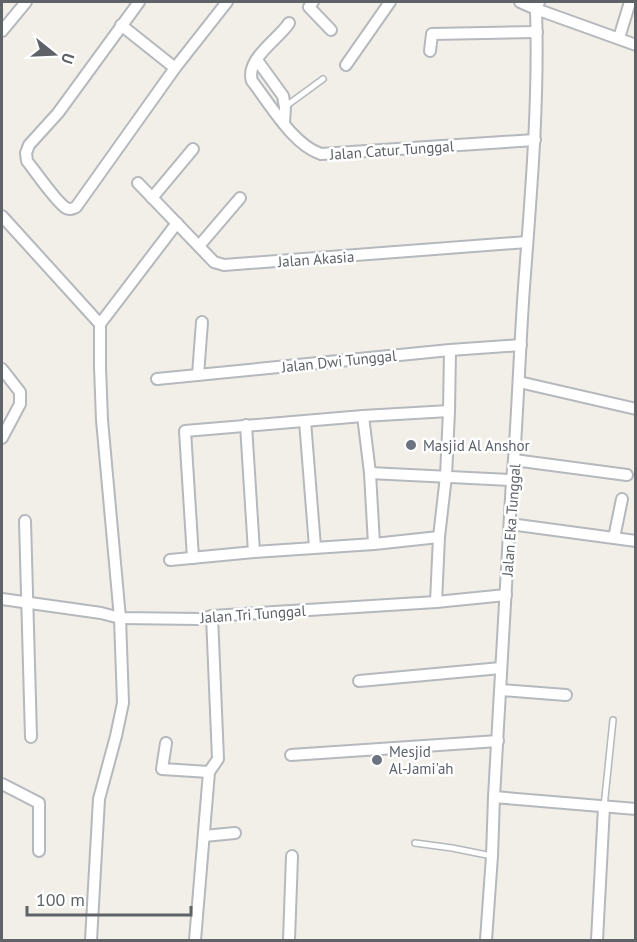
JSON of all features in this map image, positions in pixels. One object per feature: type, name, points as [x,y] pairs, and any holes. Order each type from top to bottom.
[{"type":"street","points":[[2,31],[26,2]]},
{"type":"street","points":[[139,2],[58,113],[29,145],[26,153],[27,161],[67,209],[76,207],[175,68],[227,2]]},
{"type":"street","points":[[313,2],[309,7],[330,30]]},
{"type":"street","points":[[346,65],[390,2]]},
{"type":"street","points":[[520,2],[538,5],[636,45]]},
{"type":"street","points":[[619,38],[630,2]]},
{"type":"street","name":"Jalan Eka Tunggal","points":[[486,940],[512,480],[535,140],[538,5]]},
{"type":"street","points":[[284,123],[283,96],[257,60],[289,23]]},
{"type":"street","points":[[121,25],[175,68]]},
{"type":"street","points":[[430,51],[432,34],[537,32]]},
{"type":"street","name":"Jalan Catur Tunggal","points":[[257,60],[250,75],[252,81],[296,139],[314,152],[321,154],[535,140]]},
{"type":"street","points":[[152,198],[193,149]]},
{"type":"street","name":"Jalan Akasia","points":[[138,183],[214,262],[224,266],[527,242]]},
{"type":"street","points":[[199,246],[240,198]]},
{"type":"street","points":[[2,216],[100,324]]},
{"type":"street","points":[[91,940],[99,799],[123,703],[120,618],[102,420],[100,324],[177,223]]},
{"type":"street","points":[[198,375],[202,322]]},
{"type":"street","name":"Jalan Dwi Tunggal","points":[[158,379],[521,345]]},
{"type":"street","points":[[436,602],[446,476],[450,350]]},
{"type":"street","points":[[2,369],[20,392],[20,404],[2,438]]},
{"type":"street","points":[[519,382],[636,409]]},
{"type":"street","points":[[193,558],[185,431],[449,411]]},
{"type":"street","points":[[363,416],[370,473],[374,544]]},
{"type":"street","points":[[305,421],[315,547]]},
{"type":"street","points":[[246,425],[254,552]]},
{"type":"street","points":[[514,460],[627,475]]},
{"type":"street","points":[[370,473],[512,480]]},
{"type":"street","points":[[614,538],[622,499]]},
{"type":"street","points":[[25,521],[31,737]]},
{"type":"street","points":[[510,524],[636,542]]},
{"type":"street","points":[[170,560],[440,537]]},
{"type":"street","name":"Jalan Tri Tunggal","points":[[2,599],[101,613],[120,618],[200,619],[213,616],[436,602],[506,595]]},
{"type":"street","points":[[195,940],[209,772],[218,759],[213,616]]},
{"type":"street","points":[[359,681],[501,668]]},
{"type":"street","points":[[501,690],[566,695]]},
{"type":"street","points":[[291,755],[498,741]]},
{"type":"street","points":[[166,743],[162,769],[209,772]]},
{"type":"street","points":[[2,784],[39,803],[39,851]]},
{"type":"street","points":[[494,797],[636,809]]},
{"type":"street","points":[[597,940],[604,807]]},
{"type":"street","points":[[204,836],[235,833]]},
{"type":"street","points":[[289,940],[292,856]]},
{"type":"lane","points":[[285,106],[323,79]]},
{"type":"lane","points":[[604,807],[613,720]]},
{"type":"lane","points":[[415,843],[492,856]]},
{"type":"place","name":"Masjid Al Anshor","points":[[411,445]]},
{"type":"place","name":"Mesjid Al-Jami'ah","points":[[377,760]]}]
